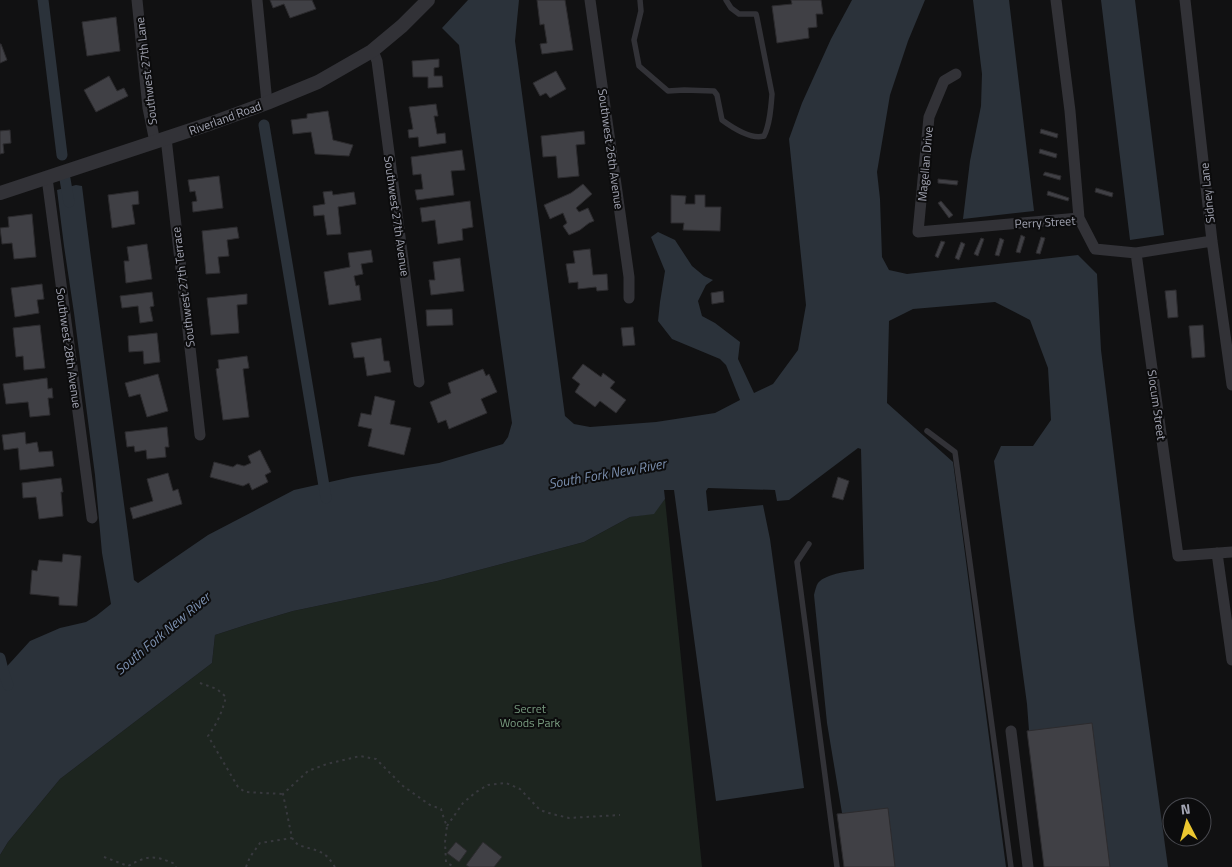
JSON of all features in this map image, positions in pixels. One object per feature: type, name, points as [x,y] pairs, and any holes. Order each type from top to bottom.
[{"type":"street","name":"Southwest 27th Lane","points":[[137,0],[148,108],[160,140]]},
{"type":"street","points":[[257,0],[267,103]]},
{"type":"street","name":"Riverland Road","points":[[0,193],[267,103],[318,82],[372,51],[402,26],[428,0]]},
{"type":"street","name":"Southwest 26th Avenue","points":[[590,0],[629,277],[629,298]]},
{"type":"street","points":[[1056,0],[1070,111],[1080,218]]},
{"type":"street","name":"Sidney Lane","points":[[1185,0],[1212,241],[1232,385]]},
{"type":"street","name":"Southwest 27th Avenue","points":[[372,51],[377,61],[419,382]]},
{"type":"street","name":"Magellan Drive","points":[[918,232],[929,117],[944,81],[956,74]]},
{"type":"street","name":"Southwest 27th Terrace","points":[[160,140],[200,435]]},
{"type":"street","name":"Southwest 28th Avenue","points":[[46,178],[92,518]]},
{"type":"street","name":"Perry Street","points":[[918,232],[1080,218],[1095,249],[1136,253],[1212,241]]},
{"type":"street","name":"Slocum Street","points":[[1136,253],[1178,556],[1217,553]]},
{"type":"street","points":[[1232,552],[1217,553],[1232,660]]},
{"type":"street","points":[[1011,731],[1028,867]]},
{"type":"lane","points":[[640,0],[641,10],[634,40],[639,66],[668,91],[714,91],[718,95],[722,120],[735,129],[756,137],[764,136],[772,94],[756,14],[738,14],[726,0]]},
{"type":"lane","points":[[927,431],[955,452],[1011,867]]},
{"type":"lane","points":[[809,544],[797,562],[837,867]]},
{"type":"path","points":[[200,683],[217,689],[226,698],[221,715],[208,736],[238,787],[245,792],[283,794],[308,771],[360,756],[376,759],[402,786],[430,805],[441,809],[447,826]]},
{"type":"path","points":[[454,867],[446,862],[445,842],[447,826],[463,803],[488,785],[506,783],[520,789],[540,810],[569,818],[620,815]]},
{"type":"path","points":[[283,794],[292,838],[298,845],[319,851],[328,857],[335,867]]},
{"type":"path","points":[[246,867],[250,857],[260,843],[292,838]]},
{"type":"path","points":[[104,857],[128,866],[140,860],[157,857],[175,864],[176,867]]},
{"type":"green space","name":"Secret Woods Park","points":[[665,499],[702,867],[0,867],[0,855],[8,842],[60,779],[212,663],[215,635],[293,611],[437,581],[584,542],[630,517],[654,513]]},
{"type":"water","name":"South Fork New River","points":[[468,0],[519,0],[515,41],[565,416],[574,424],[590,427],[656,422],[715,413],[740,400],[726,365],[720,359],[672,339],[658,321],[665,271],[651,237],[658,232],[675,240],[692,266],[704,276],[713,280],[706,285],[698,301],[702,316],[715,323],[740,342],[738,359],[754,393],[773,384],[798,350],[806,305],[789,139],[802,103],[831,39],[852,0],[925,0],[908,41],[890,95],[877,172],[882,257],[889,270],[907,274],[1078,255],[1097,274],[1101,350],[1134,619],[1162,823],[1162,847],[1165,847],[1168,867],[1045,867],[1027,704],[994,461],[1001,446],[1033,446],[1051,420],[1048,368],[1030,320],[995,302],[913,309],[889,321],[887,403],[953,462],[1006,867],[851,867],[827,723],[814,595],[818,583],[827,577],[864,569],[861,449],[858,448],[789,500],[777,501],[775,490],[708,488],[706,491],[708,511],[763,505],[770,539],[804,788],[716,801],[674,490],[664,490],[665,499],[654,514],[630,517],[584,542],[437,581],[293,611],[215,635],[212,663],[60,779],[8,842],[0,855],[0,674],[30,641],[60,628],[86,622],[111,604],[102,553],[95,475],[57,190],[76,185],[82,186],[134,580],[138,583],[208,535],[294,490],[352,477],[439,463],[503,444],[508,437],[512,423],[459,45],[442,28]]},
{"type":"water","points":[[973,0],[1009,0],[1034,211],[963,219],[970,161],[981,106],[982,74]]},
{"type":"water","points":[[1101,0],[1135,0],[1164,235],[1130,240]]},
{"type":"building","points":[[270,0],[312,0],[316,9],[290,18],[284,4],[273,8]]},
{"type":"building","points":[[537,0],[565,0],[573,50],[542,54],[540,44],[547,43],[544,24],[540,25]]},
{"type":"building","points":[[791,0],[821,0],[823,14],[816,14],[817,27],[808,28],[809,38],[777,43],[772,6],[792,4]]},
{"type":"building","points":[[116,17],[120,51],[87,56],[82,22]]},
{"type":"building","points":[[0,44],[7,60],[0,63]]},
{"type":"building","points":[[439,59],[439,67],[434,68],[434,76],[442,76],[443,87],[428,88],[428,77],[413,77],[412,61]]},
{"type":"building","points":[[556,71],[566,89],[550,98],[546,93],[540,96],[533,83]]},
{"type":"building","points":[[109,76],[117,91],[124,88],[128,96],[96,112],[84,90]]},
{"type":"building","points":[[436,104],[438,116],[434,116],[437,134],[445,133],[446,143],[419,147],[418,137],[409,138],[408,130],[413,129],[409,107]]},
{"type":"building","points":[[328,111],[333,140],[353,145],[349,156],[315,154],[311,132],[293,134],[291,120],[307,118],[307,114]]},
{"type":"building","points":[[1041,129],[1058,134],[1057,138],[1040,133]]},
{"type":"building","points":[[10,130],[11,143],[3,144],[4,153],[0,154],[0,131]]},
{"type":"building","points":[[584,131],[585,144],[576,145],[579,176],[558,178],[556,156],[543,157],[541,136]]},
{"type":"building","points":[[1040,149],[1057,154],[1056,158],[1039,153]]},
{"type":"building","points":[[462,150],[465,170],[451,171],[454,195],[417,200],[415,190],[423,189],[421,174],[413,175],[411,157]]},
{"type":"building","points":[[1045,172],[1061,176],[1060,180],[1043,175]]},
{"type":"building","points":[[219,176],[223,208],[193,212],[192,202],[197,201],[195,191],[190,192],[188,180]]},
{"type":"building","points":[[938,179],[958,181],[957,185],[938,183]]},
{"type":"building","points":[[583,184],[592,194],[576,208],[579,212],[588,208],[594,221],[569,235],[563,226],[567,223],[563,213],[550,219],[544,205],[571,193]]},
{"type":"building","points":[[1096,188],[1113,193],[1112,197],[1095,192]]},
{"type":"building","points":[[138,191],[139,204],[132,205],[135,224],[112,228],[108,195]]},
{"type":"building","points":[[332,191],[333,195],[354,192],[356,204],[338,207],[341,234],[327,235],[324,215],[314,216],[313,206],[325,204],[323,192]]},
{"type":"building","points":[[1048,191],[1069,198],[1068,201],[1047,195]]},
{"type":"building","points":[[671,195],[686,196],[685,204],[695,204],[695,195],[705,195],[705,207],[721,207],[720,231],[683,230],[684,223],[671,223]]},
{"type":"building","points":[[470,201],[473,227],[462,229],[463,240],[438,244],[435,220],[422,222],[420,208]]},
{"type":"building","points":[[941,201],[953,215],[949,218],[938,203]]},
{"type":"building","points":[[32,214],[36,257],[14,259],[12,243],[2,244],[0,228],[9,227],[8,217]]},
{"type":"building","points":[[237,227],[239,238],[227,240],[229,256],[218,257],[220,273],[206,274],[202,231]]},
{"type":"building","points":[[1021,235],[1025,237],[1020,253],[1016,252]]},
{"type":"building","points":[[1041,237],[1045,238],[1040,254],[1036,253]]},
{"type":"building","points":[[981,238],[984,239],[978,256],[974,254]]},
{"type":"building","points":[[1000,238],[1004,240],[999,256],[995,255]]},
{"type":"building","points":[[941,241],[945,242],[938,258],[935,256]]},
{"type":"building","points":[[961,242],[965,244],[959,260],[955,258]]},
{"type":"building","points":[[147,244],[152,279],[126,283],[124,261],[129,261],[127,247]]},
{"type":"building","points":[[590,249],[593,275],[607,274],[608,290],[597,291],[596,287],[578,289],[578,282],[569,283],[566,264],[575,263],[573,251]]},
{"type":"building","points":[[371,250],[373,262],[361,264],[363,274],[354,276],[356,286],[359,285],[361,300],[329,305],[324,272],[350,267],[348,253]]},
{"type":"building","points":[[460,258],[464,291],[431,295],[429,280],[435,280],[433,262]]},
{"type":"building","points":[[42,284],[44,299],[37,300],[39,313],[15,317],[11,288]]},
{"type":"building","points":[[1176,290],[1178,317],[1168,318],[1165,291]]},
{"type":"building","points":[[723,291],[724,302],[712,304],[711,293]]},
{"type":"building","points":[[152,292],[154,306],[150,307],[153,321],[140,323],[138,306],[122,308],[120,296]]},
{"type":"building","points":[[247,294],[247,304],[237,305],[239,333],[211,335],[207,298]]},
{"type":"building","points":[[452,309],[453,325],[427,326],[426,310]]},
{"type":"building","points":[[40,325],[45,368],[24,370],[23,356],[16,357],[13,328]]},
{"type":"building","points":[[1203,325],[1205,357],[1192,358],[1189,326]]},
{"type":"building","points":[[633,327],[635,345],[623,346],[621,328]]},
{"type":"building","points":[[157,333],[160,362],[144,364],[143,351],[129,352],[128,336]]},
{"type":"building","points":[[381,338],[384,361],[389,361],[391,372],[367,376],[364,357],[354,358],[351,343]]},
{"type":"building","points":[[247,356],[249,368],[243,369],[249,417],[223,420],[216,369],[219,368],[218,360]]},
{"type":"building","points":[[583,364],[601,377],[603,373],[615,382],[610,388],[626,400],[616,413],[600,401],[595,407],[575,392],[580,384],[572,378]]},
{"type":"building","points":[[483,369],[486,376],[489,374],[497,392],[481,399],[487,413],[449,429],[446,420],[438,423],[430,402],[451,393],[448,383]]},
{"type":"building","points":[[158,374],[168,411],[147,417],[140,394],[129,397],[125,383]]},
{"type":"building","points":[[47,378],[48,389],[52,388],[53,398],[48,398],[50,415],[30,417],[28,402],[6,404],[3,384]]},
{"type":"building","points":[[375,396],[395,401],[390,424],[411,428],[404,455],[368,446],[372,429],[358,426],[361,413],[371,415]]},
{"type":"building","points":[[167,427],[169,447],[165,447],[166,457],[147,459],[146,450],[135,452],[134,446],[127,447],[125,432]]},
{"type":"building","points":[[25,432],[26,444],[37,442],[39,452],[52,451],[54,466],[20,470],[18,448],[4,450],[2,435]]},
{"type":"building","points":[[260,450],[271,472],[265,475],[268,482],[252,490],[249,483],[243,486],[210,477],[214,462],[233,467],[237,464],[244,466],[251,463],[248,456]]},
{"type":"building","points":[[168,473],[173,491],[178,489],[182,504],[133,519],[130,508],[153,501],[147,479]]},
{"type":"building","points":[[838,477],[849,481],[843,500],[832,497]]},
{"type":"building","points":[[61,478],[63,516],[39,519],[36,497],[23,498],[22,483]]},
{"type":"building","points":[[63,554],[81,556],[77,606],[59,605],[59,597],[30,594],[32,570],[37,571],[39,560],[62,562]]},
{"type":"building","points":[[1092,723],[1110,867],[1044,867],[1027,731]]},
{"type":"building","points":[[888,808],[895,867],[844,867],[837,814]]},
{"type":"building","points":[[456,842],[467,851],[459,862],[447,853]]},
{"type":"building","points":[[483,842],[502,857],[494,867],[469,867],[466,865]]},
{"type":"waterway","points":[[43,0],[62,155]]},
{"type":"waterway","points":[[264,125],[326,498]]},
{"type":"waterway","points":[[65,179],[69,202]]},
{"type":"waterway","points":[[0,658],[8,685]]}]
